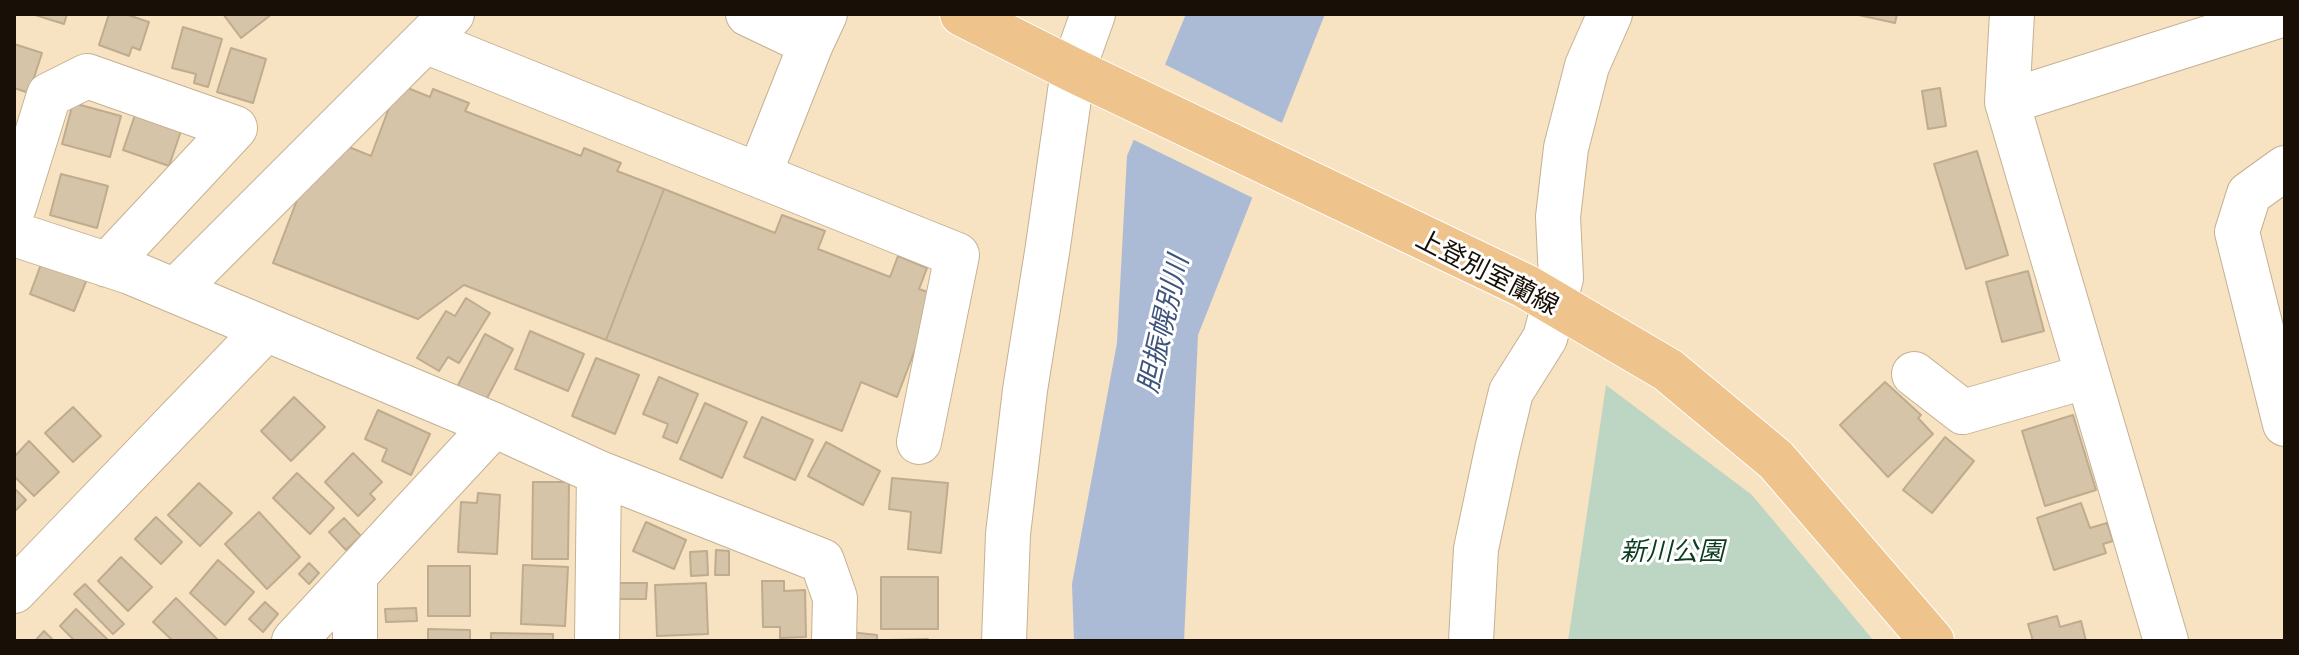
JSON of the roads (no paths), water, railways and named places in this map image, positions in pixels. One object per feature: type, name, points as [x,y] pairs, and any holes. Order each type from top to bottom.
[{"type":"main road","name":"上登別室蘭線","points":[[962,14],[1539,294],[1668,370],[1776,460],[1932,641]]},
{"type":"street","points":[[748,14],[818,29],[759,175]]},
{"type":"street","points":[[1004,641],[1008,534],[1023,404],[1093,14]]},
{"type":"street","points":[[1471,641],[1476,549],[1497,450],[1511,392],[1545,338],[1539,294],[1561,278],[1558,217],[1566,148],[1587,66],[1610,14]]},
{"type":"street","points":[[2012,14],[2007,102],[2166,641]]},
{"type":"street","points":[[2007,102],[2284,14]]},
{"type":"street","points":[[175,291],[438,27],[759,175],[957,255],[919,442]]},
{"type":"street","points":[[14,207],[49,95],[87,76],[235,128],[107,265]]},
{"type":"street","points":[[2285,168],[2249,194],[2237,232],[2285,424]]},
{"type":"street","points":[[14,234],[175,291],[494,425],[599,473],[822,561],[835,598],[834,641]]},
{"type":"street","points":[[14,591],[266,329]]},
{"type":"street","points":[[1914,374],[1963,412],[2088,376]]},
{"type":"street","points":[[294,641],[494,425]]},
{"type":"street","points":[[597,641],[599,473]]},
{"type":"street","points":[[355,576],[355,641]]},
{"type":"water","name":"胆振幌別川","points":[[1186,14],[1325,14],[1198,335],[1184,641],[1074,641],[1072,584],[1117,343],[1127,156]]},
{"type":"park label","name":"新川公園","points":[[1672,550]]}]
